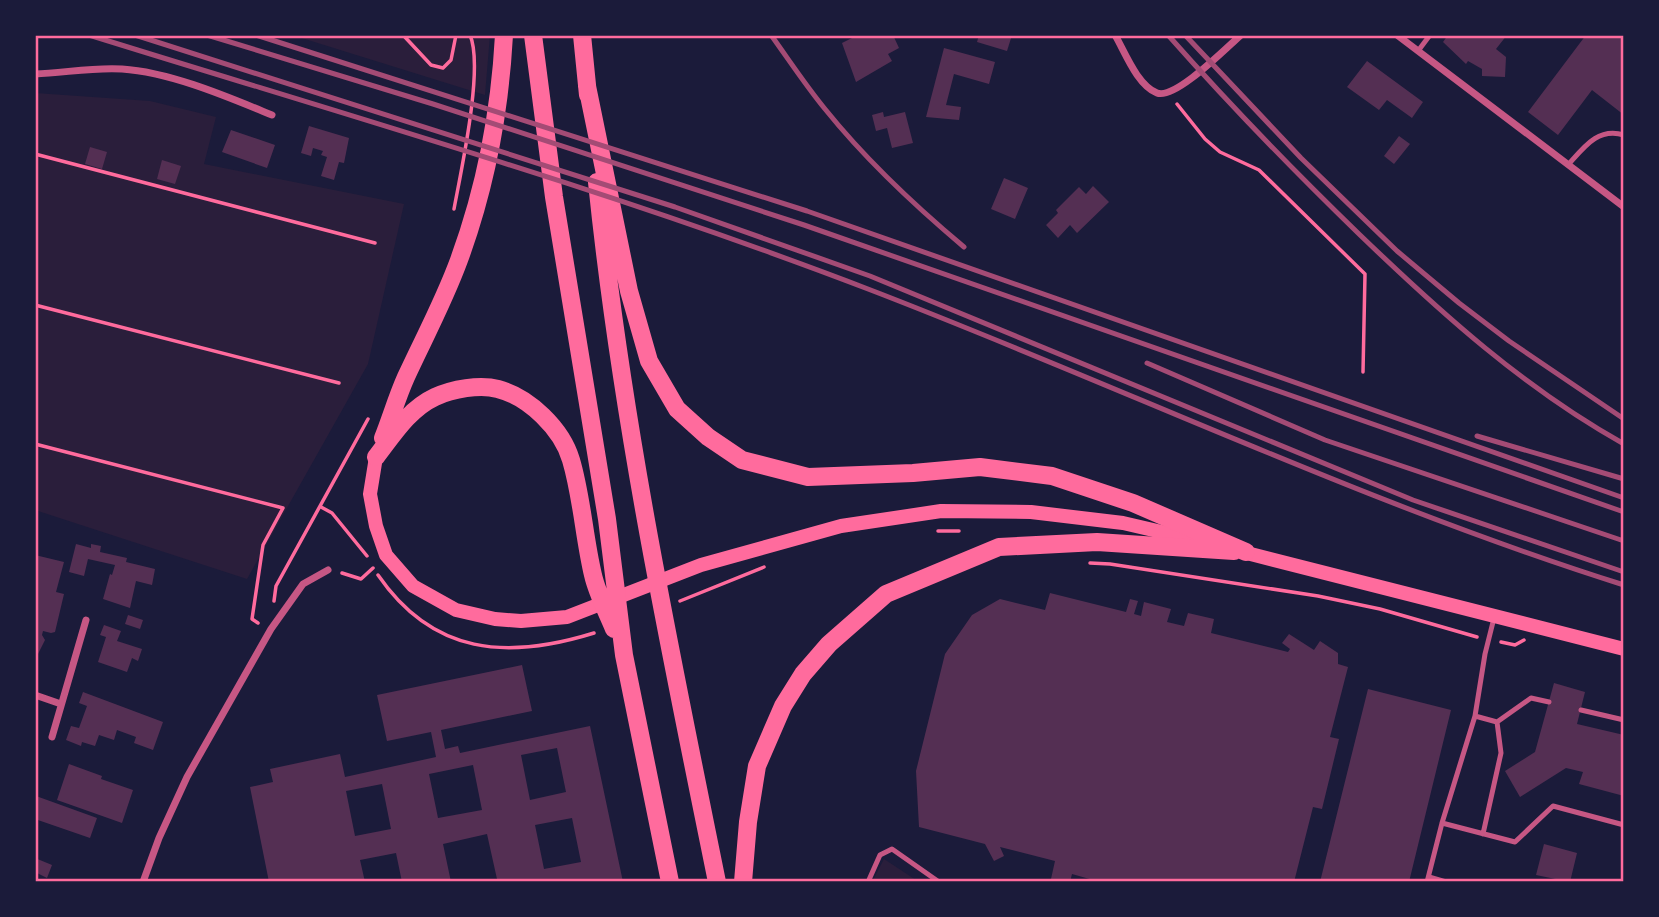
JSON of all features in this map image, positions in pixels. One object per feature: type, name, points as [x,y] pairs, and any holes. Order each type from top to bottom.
[{"type":"highway","points":[[376,457],[405,380],[460,259],[486,167],[502,74],[504,35]]},
{"type":"highway","points":[[533,35],[554,197],[607,519],[624,655],[670,882]]},
{"type":"highway","points":[[582,35],[604,252],[652,562],[717,882]]},
{"type":"highway","points":[[587,86],[629,291],[649,361],[677,409],[708,437],[742,460],[808,477],[913,474],[979,467],[1052,476],[1133,503],[1246,552]]},
{"type":"highway","points":[[376,457],[403,421],[435,397],[463,389],[495,388],[526,402],[561,438],[571,459],[594,578],[624,655]]},
{"type":"highway","points":[[743,882],[748,822],[757,766],[782,706],[803,674],[829,644],[886,594],[999,547],[1097,542],[1246,552]]},
{"type":"main road","points":[[376,457],[370,494],[376,526],[386,555],[412,586],[456,610],[495,619],[521,621],[567,617],[701,565],[841,526],[941,511],[1031,512],[1123,523],[1624,649]]},
{"type":"street","points":[[1115,35],[1142,81],[1157,93],[1169,94],[1241,35]]},
{"type":"street","points":[[1397,35],[1624,207]]},
{"type":"street","points":[[35,74],[124,69],[153,74],[216,93],[272,115]]},
{"type":"street","points":[[143,882],[159,838],[187,777],[271,629],[303,584],[328,570]]},
{"type":"street","points":[[52,737],[86,620]]},
{"type":"street","points":[[35,695],[61,704]]},
{"type":"lane","points":[[1418,51],[1430,35]]},
{"type":"lane","points":[[1568,165],[1587,143],[1601,134],[1614,132],[1624,135]]},
{"type":"lane","points":[[1446,882],[1428,879],[1475,716],[1495,615]]},
{"type":"lane","points":[[1497,722],[1531,698],[1549,702]]},
{"type":"lane","points":[[1581,710],[1624,720]]},
{"type":"lane","points":[[1475,716],[1497,722]]},
{"type":"lane","points":[[1483,834],[1501,753],[1497,722]]},
{"type":"lane","points":[[1442,823],[1515,842],[1553,806],[1624,825]]},
{"type":"lane","points":[[869,882],[880,856],[892,849],[939,882]]},
{"type":"path","points":[[403,35],[431,65],[443,68],[451,60],[456,35]]},
{"type":"path","points":[[451,222],[474,85],[474,52],[470,35]]},
{"type":"path","points":[[1169,94],[1205,139],[1220,152],[1259,170],[1365,274],[1363,372]]},
{"type":"path","points":[[35,154],[374,243]]},
{"type":"path","points":[[35,305],[339,383]]},
{"type":"path","points":[[35,444],[283,509],[263,545],[252,619],[271,629],[276,586],[374,409]]},
{"type":"path","points":[[931,531],[970,531]]},
{"type":"path","points":[[1086,563],[1318,596],[1380,609],[1488,640],[1515,645],[1548,628]]},
{"type":"path","points":[[673,604],[772,564]]},
{"type":"path","points":[[328,570],[361,579],[373,568]]},
{"type":"path","points":[[571,640],[600,631]]},
{"type":"shaded area","points":[[292,35],[490,35],[485,95]]},
{"type":"shaded area","points":[[35,93],[150,101],[216,117],[204,164],[404,204],[368,364],[247,579],[35,510]]},
{"type":"shaded area","points":[[884,859],[919,882],[872,882]]},
{"type":"building","points":[[858,35],[893,35],[899,48],[888,54],[892,61],[856,82],[842,43]]},
{"type":"building","points":[[979,35],[1012,35],[1007,51],[977,42]]},
{"type":"building","points":[[1448,35],[1507,35],[1496,49],[1506,57],[1505,77],[1482,76],[1482,69],[1468,61],[1466,64],[1443,42]]},
{"type":"building","points":[[1586,35],[1624,35],[1624,115],[1592,90],[1558,135],[1528,112]]},
{"type":"building","points":[[944,48],[995,62],[989,84],[954,74],[946,105],[961,107],[959,120],[926,117]]},
{"type":"building","points":[[1367,61],[1423,102],[1412,118],[1387,100],[1379,110],[1347,87]]},
{"type":"building","points":[[883,112],[884,117],[905,112],[913,143],[892,148],[887,128],[876,131],[872,115]]},
{"type":"building","points":[[309,126],[349,138],[344,163],[339,162],[334,180],[321,176],[327,157],[321,155],[323,151],[313,148],[311,156],[301,153]]},
{"type":"building","points":[[231,130],[275,145],[267,168],[222,152]]},
{"type":"building","points":[[1399,136],[1410,144],[1394,164],[1384,156]]},
{"type":"building","points":[[90,147],[107,152],[102,169],[85,164]]},
{"type":"building","points":[[162,160],[181,166],[175,184],[157,179]]},
{"type":"building","points":[[1004,178],[1028,188],[1015,219],[991,209]]},
{"type":"building","points":[[1093,186],[1109,202],[1077,233],[1070,225],[1058,238],[1046,225],[1058,213],[1056,210],[1079,187],[1086,194]]},
{"type":"building","points":[[76,544],[91,548],[91,544],[101,546],[100,552],[127,558],[126,562],[155,569],[152,585],[136,581],[130,608],[103,599],[115,565],[88,559],[84,576],[69,572]]},
{"type":"building","points":[[35,555],[64,562],[56,592],[64,594],[55,632],[43,631],[45,640],[35,660]]},
{"type":"building","points":[[1050,593],[1126,612],[1130,599],[1138,601],[1134,614],[1141,616],[1144,602],[1171,609],[1167,622],[1184,626],[1188,613],[1214,619],[1211,633],[1288,652],[1290,649],[1282,643],[1289,634],[1314,650],[1320,641],[1338,653],[1338,664],[1348,667],[1330,737],[1339,739],[1322,809],[1313,807],[1294,882],[1100,882],[1072,874],[1070,882],[1061,882],[1051,879],[1055,861],[1000,847],[1004,856],[994,861],[985,844],[919,827],[916,771],[945,654],[972,615],[1000,599],[1045,610]]},
{"type":"building","points":[[128,615],[143,620],[140,629],[125,624]]},
{"type":"building","points":[[104,625],[121,631],[117,641],[142,649],[138,661],[132,658],[127,672],[98,662],[106,637],[100,635]]},
{"type":"building","points":[[522,665],[532,711],[441,730],[445,749],[458,746],[460,753],[590,726],[623,882],[489,882],[497,879],[487,834],[443,844],[451,882],[402,882],[396,853],[360,860],[365,882],[269,882],[250,787],[273,782],[270,769],[340,754],[345,777],[436,757],[431,732],[387,741],[377,695]],"holes":[[[557,748],[566,792],[530,800],[521,755]],[[473,765],[482,810],[438,818],[429,774]],[[382,784],[391,829],[355,836],[346,791]],[[572,818],[581,862],[544,869],[535,825]]]},
{"type":"building","points":[[1554,683],[1585,692],[1577,724],[1624,735],[1624,796],[1579,784],[1583,772],[1566,768],[1520,797],[1505,771],[1535,752]]},
{"type":"building","points":[[1368,689],[1451,710],[1409,882],[1320,882]]},
{"type":"building","points":[[83,692],[163,722],[153,750],[134,743],[136,737],[117,730],[114,740],[99,735],[95,746],[82,742],[81,746],[66,740],[71,726],[79,728],[87,706],[79,703]]},
{"type":"building","points":[[69,764],[133,790],[122,823],[57,800]]},
{"type":"building","points":[[36,796],[97,818],[90,838],[35,819]]},
{"type":"building","points":[[1544,844],[1577,853],[1570,882],[1536,875]]},
{"type":"building","points":[[35,858],[52,865],[47,878],[35,872]]},
{"type":"railway","points":[[89,35],[578,187],[772,253],[963,326],[1338,481],[1528,553],[1624,585]]},
{"type":"railway","points":[[135,35],[675,207],[870,276],[1413,500],[1624,572]]},
{"type":"railway","points":[[207,35],[433,104],[804,225],[1624,512]]},
{"type":"railway","points":[[256,35],[807,211],[1624,498]]},
{"type":"railway","points":[[771,35],[818,100],[857,146],[909,198],[964,247]]},
{"type":"railway","points":[[1168,35],[1286,161],[1359,234],[1452,320],[1552,399],[1624,444]]},
{"type":"railway","points":[[1185,35],[1301,158],[1397,251],[1509,341],[1624,419]]},
{"type":"railway","points":[[1147,363],[1325,440],[1624,541]]},
{"type":"railway","points":[[1477,436],[1624,479]]}]
